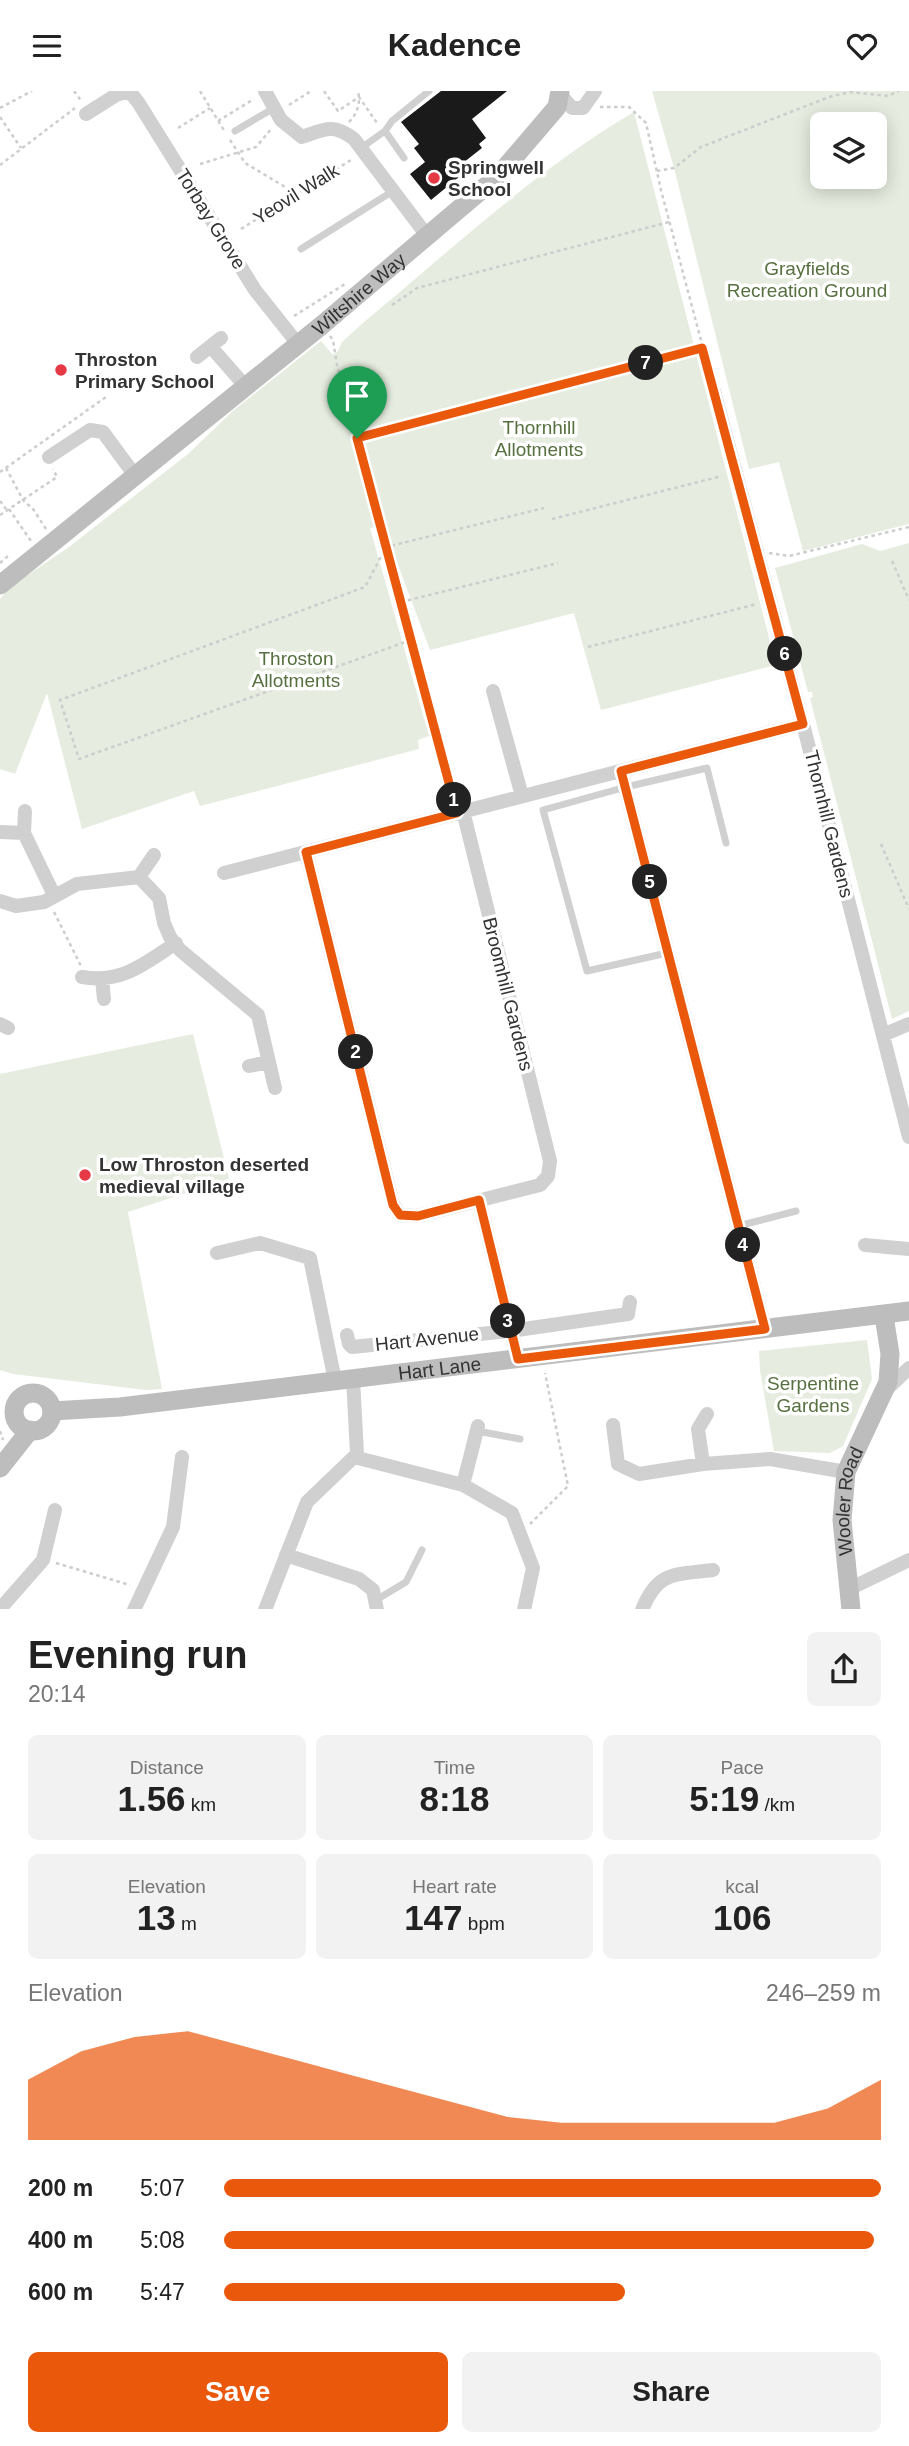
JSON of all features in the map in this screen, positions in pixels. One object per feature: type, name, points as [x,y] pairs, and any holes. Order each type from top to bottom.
[{"type":"street","name":"Torbay Grove","points":[[84,108],[128,91],[138,102],[256,290],[298,344]]},
{"type":"street","points":[[265,91],[275,115],[302,137],[326,128],[341,129],[354,139],[356,154],[393,191],[428,237]]},
{"type":"street","points":[[560,93],[572,108],[583,108],[595,91]]},
{"type":"street","name":"Wiltshire Way","points":[[0,585],[322,325],[498,176],[557,107],[560,93]]},
{"type":"street","points":[[197,357],[216,342],[246,387]]},
{"type":"street","name":"Thornhill Gardens","points":[[714,391],[909,1137]]},
{"type":"street","points":[[49,457],[90,430],[103,432],[136,477]]},
{"type":"street","points":[[493,691],[522,796]]},
{"type":"street","points":[[224,873],[803,724]]},
{"type":"street","points":[[621,771],[765,1329]]},
{"type":"street","points":[[25,811],[24,833],[51,897]]},
{"type":"street","name":"Broomhill Gardens","points":[[460,812],[550,1161],[548,1176],[540,1185],[479,1200]]},
{"type":"street","points":[[0,832],[24,833]]},
{"type":"street","points":[[306,852],[393,1205],[400,1215],[418,1216],[479,1200],[518,1359]]},
{"type":"street","points":[[0,901],[16,906],[51,897],[77,884],[139,877],[154,855]]},
{"type":"street","points":[[139,877],[159,898],[164,923],[176,943],[258,1015],[275,1088]]},
{"type":"street","points":[[90,978],[112,979],[126,974],[176,943]]},
{"type":"street","points":[[90,978],[104,999]]},
{"type":"street","points":[[883,1035],[909,1024]]},
{"type":"street","points":[[249,1066],[269,1062]]},
{"type":"street","points":[[217,1252],[260,1243],[310,1258],[344,1379],[357,1454],[307,1502],[265,1609]]},
{"type":"street","points":[[865,1245],[909,1249]]},
{"type":"street","name":"Hart Avenue","points":[[347,1335],[352,1347],[510,1331],[628,1314],[630,1303]]},
{"type":"street","name":"Hart Lane","points":[[52,1411],[120,1407],[909,1311]]},
{"type":"street","name":"Wooler Road","points":[[851,1609],[842,1520],[846,1472],[885,1391],[890,1354],[884,1316]]},
{"type":"street","points":[[885,1391],[909,1368]]},
{"type":"street","points":[[37,1393],[48,1400],[52,1411],[51,1418],[43,1427],[30,1430],[16,1420],[7,1404],[37,1393]]},
{"type":"street","points":[[703,1464],[698,1429],[707,1414]]},
{"type":"street","points":[[613,1425],[618,1464],[639,1474],[703,1464],[770,1459],[846,1472]]},
{"type":"street","points":[[463,1485],[477,1428]]},
{"type":"street","points":[[0,1468],[30,1430]]},
{"type":"street","points":[[134,1609],[173,1527],[182,1457]]},
{"type":"street","points":[[354,1457],[463,1485],[512,1513],[533,1568],[524,1609]]},
{"type":"street","points":[[0,1609],[43,1559],[55,1510]]},
{"type":"street","points":[[286,1555],[359,1579],[375,1600]]},
{"type":"street","points":[[847,1590],[909,1560]]},
{"type":"street","points":[[642,1609],[649,1592],[665,1577],[713,1570]]},
{"type":"lane","points":[[356,154],[429,91]]},
{"type":"lane","points":[[235,131],[275,115]]},
{"type":"lane","points":[[385,131],[404,158]]},
{"type":"lane","points":[[301,249],[393,191]]},
{"type":"lane","points":[[668,953],[587,971],[543,810],[708,768],[726,843]]},
{"type":"lane","points":[[738,1226],[796,1211]]},
{"type":"lane","points":[[477,1428],[520,1439]]},
{"type":"lane","points":[[375,1600],[405,1581],[422,1551]]},
{"type":"path","points":[[0,108],[32,91]]},
{"type":"path","points":[[74,91],[84,108]]},
{"type":"path","points":[[200,91],[245,163],[297,194]]},
{"type":"path","points":[[218,121],[265,91]]},
{"type":"path","points":[[200,164],[256,147],[275,115],[311,91]]},
{"type":"path","points":[[324,91],[338,111],[359,97]]},
{"type":"path","points":[[341,129],[356,115],[358,91]]},
{"type":"path","points":[[657,171],[674,168],[701,147],[829,97],[850,92],[888,96],[899,91]]},
{"type":"path","points":[[0,165],[21,148],[84,108],[90,97]]},
{"type":"path","points":[[359,97],[377,123],[383,117]]},
{"type":"path","points":[[583,108],[629,107],[646,123],[714,391]]},
{"type":"path","points":[[178,128],[210,108]]},
{"type":"path","points":[[0,117],[21,148]]},
{"type":"path","name":"Yeovil Walk","points":[[241,229],[356,154]]},
{"type":"path","points":[[392,305],[417,288],[669,222]]},
{"type":"path","points":[[322,325],[333,340],[337,365],[460,812]]},
{"type":"path","points":[[357,438],[702,348]]},
{"type":"path","points":[[0,472],[106,397]]},
{"type":"path","points":[[6,468],[23,500],[33,509],[47,548]]},
{"type":"path","points":[[552,520],[736,473]]},
{"type":"path","points":[[0,515],[57,477]]},
{"type":"path","points":[[0,501],[47,548]]},
{"type":"path","points":[[411,640],[79,759],[60,700],[365,587],[386,547],[544,508]]},
{"type":"path","points":[[758,555],[772,553],[789,556],[909,527]]},
{"type":"path","points":[[892,561],[909,600]]},
{"type":"path","points":[[401,602],[558,563]]},
{"type":"path","points":[[588,647],[770,601]]},
{"type":"path","points":[[881,843],[909,909]]},
{"type":"path","points":[[51,897],[90,978]]},
{"type":"path","points":[[530,1524],[568,1486],[545,1373]]},
{"type":"path","points":[[43,1559],[145,1590]]},
{"type":"green space","name":"Grayfields Recreation Ground","points":[[652,91],[909,91],[909,524],[803,551],[779,462],[749,469],[674,168]]},
{"type":"green space","points":[[634,112],[776,665],[601,710],[574,613],[430,650],[383,525],[370,528],[429,736],[418,740],[419,749],[200,806],[194,791],[82,829],[47,693],[15,774],[0,769],[0,599],[10,587],[69,547],[188,454],[234,410],[321,341],[333,355],[342,342],[364,322],[495,211],[563,158]]},
{"type":"green space","points":[[909,543],[909,1011],[892,1019],[810,698],[813,697],[812,692],[808,692],[775,568],[862,544],[880,551]]},
{"type":"green space","points":[[193,1034],[229,1179],[128,1212],[162,1389],[146,1390],[13,1374],[0,1370],[0,1074]]},
{"type":"green space","name":"Serpentine Gardens","points":[[867,1340],[872,1379],[843,1446],[830,1453],[774,1451],[759,1351]]},
{"type":"building","points":[[441,91],[507,91],[472,119],[486,138],[479,144],[482,148],[454,170],[459,177],[431,200],[410,174],[425,162],[414,148],[419,144],[401,122]]},
{"type":"place","name":"Springwell School","points":[[434,178]]},
{"type":"place","name":"Throston Primary School","points":[[61,370]]},
{"type":"place","name":"Low Throston deserted medieval village","points":[[85,1175]]},
{"type":"route","points":[[702,348],[803,724],[621,771],[765,1329],[518,1359],[479,1200],[418,1216],[400,1215],[393,1205],[306,852],[457,813],[357,438],[702,348]]},
{"type":"park label","name":"Thornhill Allotments","points":[[539,438]]},
{"type":"park label","name":"Throston Allotments","points":[[296,669]]}]
